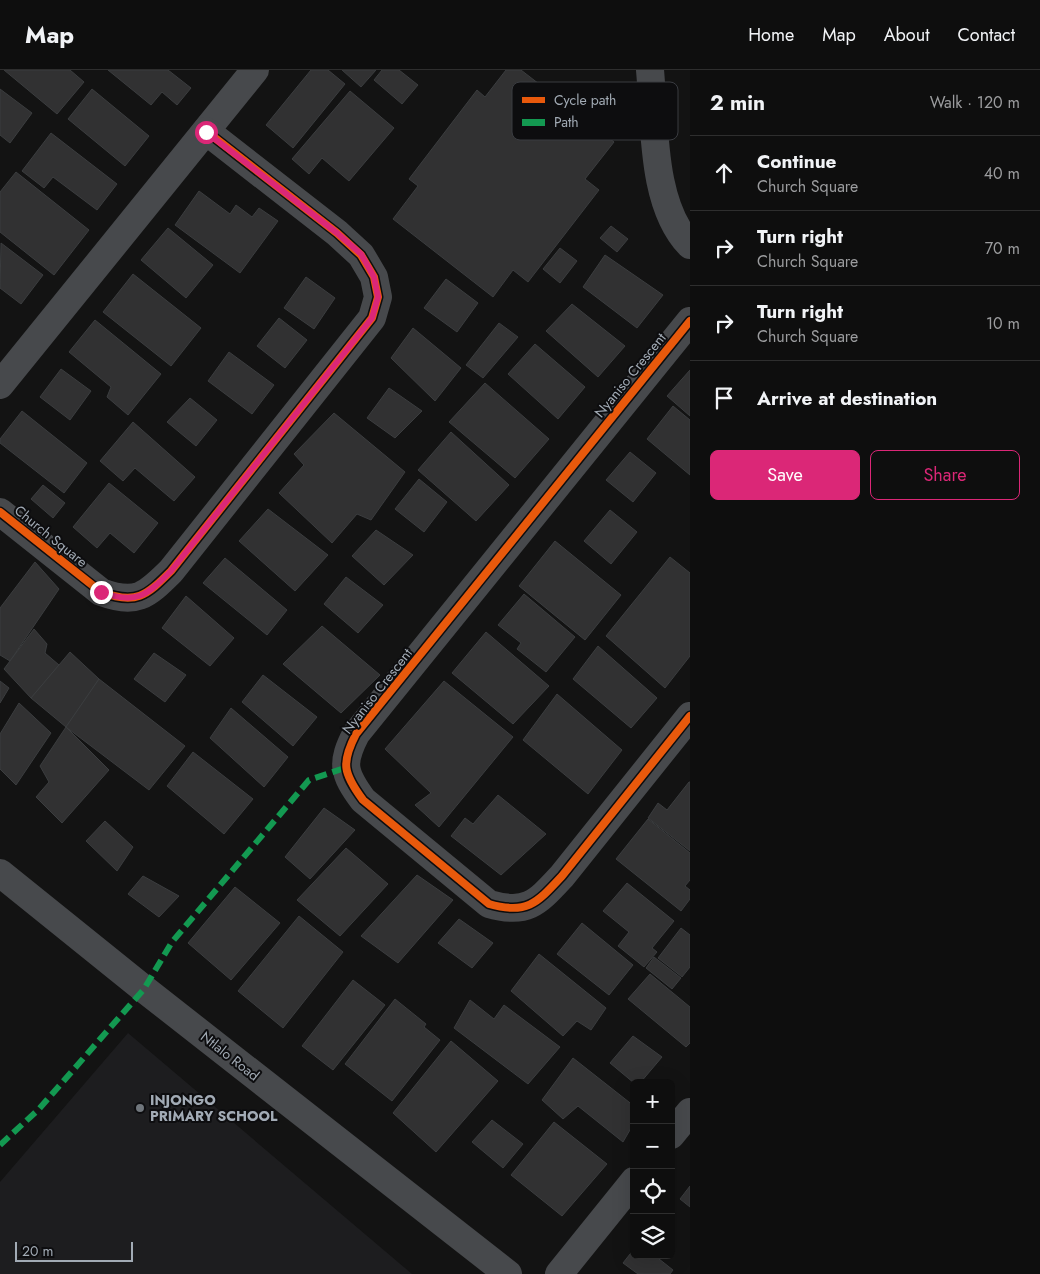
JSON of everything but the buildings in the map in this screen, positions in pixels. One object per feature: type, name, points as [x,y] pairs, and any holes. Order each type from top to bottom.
[{"type":"street","points":[[0,385],[206,132],[254,70]]},
{"type":"street","name":"Church Square","points":[[0,512],[101,592],[119,599],[136,598],[154,588],[171,571],[372,318],[378,297],[374,277],[361,254],[337,233],[206,132]]},
{"type":"street","points":[[656,140],[661,193],[671,219],[690,245]]},
{"type":"street","name":"Nyaniso Crescent","points":[[690,322],[356,734],[347,752],[345,768],[353,786],[363,800],[490,904],[508,909],[525,908],[544,896],[562,876],[690,716]]},
{"type":"street","name":"Ntlalo Road","points":[[0,873],[152,995],[508,1274]]},
{"type":"street","points":[[675,1130],[690,1112]]},
{"type":"street","points":[[559,1274],[630,1186]]},
{"type":"shaded area","name":"INJONGO PRIMARY SCHOOL","points":[[128,1033],[412,1274],[0,1274],[0,1182]]},
{"type":"marked path","points":[[0,1145],[39,1109],[144,989],[172,942],[309,780],[345,768]]},
{"type":"cycle path","points":[[0,512],[101,592],[123,598],[140,596],[154,587],[171,571],[372,318],[378,297],[374,277],[361,255],[337,233],[206,131]]},
{"type":"cycle path","points":[[690,321],[356,734],[348,753],[346,768],[351,782],[363,800],[489,904],[502,907],[522,907],[538,900],[562,876],[690,716]]},
{"type":"place","name":"INJONGO PRIMARY SCHOOL","points":[[140,1108]]},
{"type":"route","points":[[101,592],[119,599],[136,598],[154,588],[171,571],[372,318],[378,297],[374,277],[361,254],[337,233],[206,132]]}]
